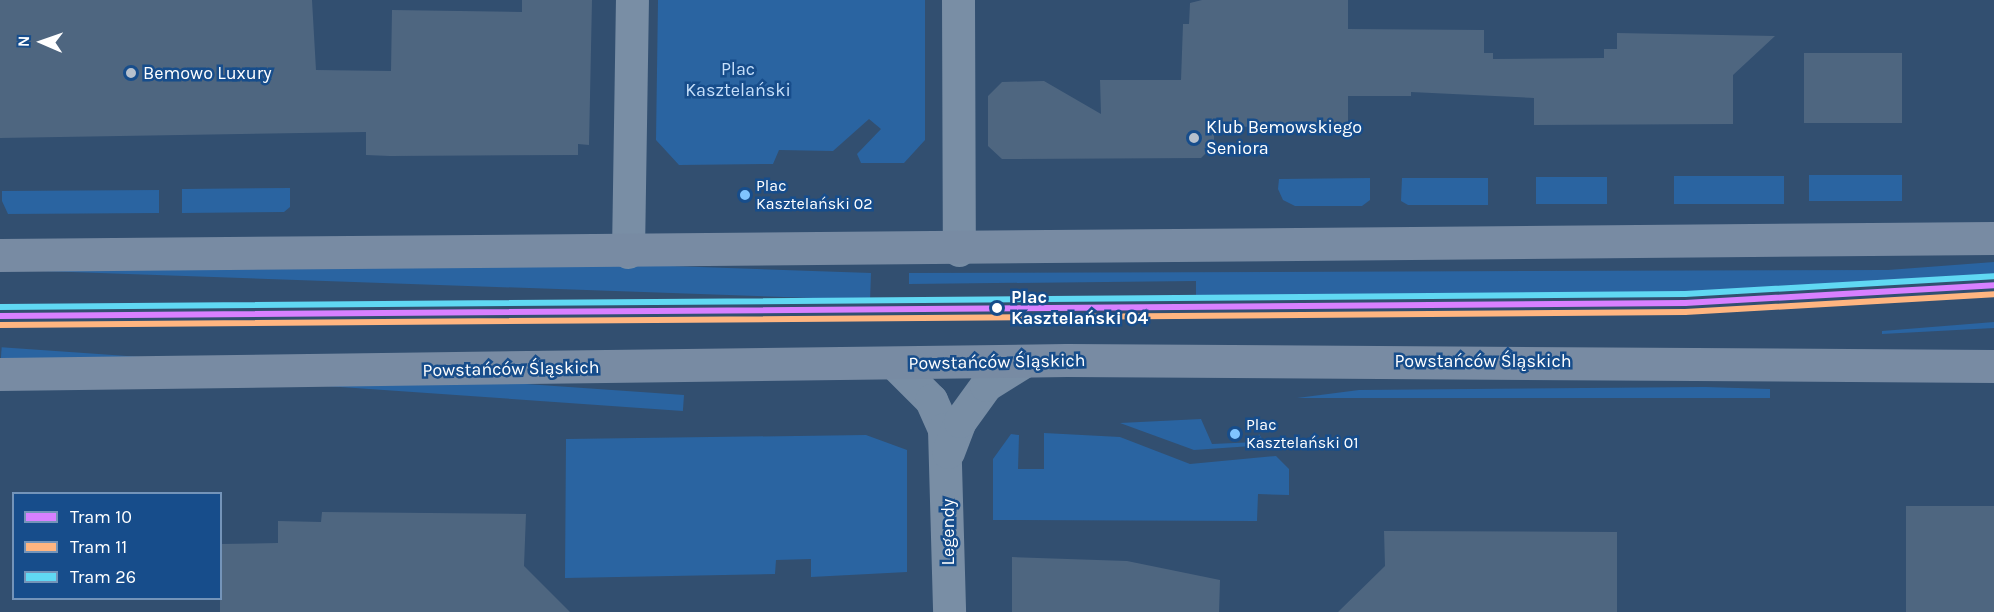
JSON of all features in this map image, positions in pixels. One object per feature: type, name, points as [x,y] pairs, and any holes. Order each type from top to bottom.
[{"type":"main road","points":[[0,255],[959,250],[1994,238]]},
{"type":"main road","name":"Powstańców Śląskich","points":[[0,374],[1023,362],[1994,366]]},
{"type":"street","points":[[628,252],[632,0]]},
{"type":"street","points":[[958,0],[959,250]]},
{"type":"street","name":"Legendy","points":[[948,452],[960,421],[986,386],[1023,362]]},
{"type":"street","name":"Legendy","points":[[895,364],[931,400],[948,452],[949,612]]},
{"type":"green space","name":"Plac Kasztelański","points":[[658,0],[925,0],[925,140],[904,163],[861,163],[857,154],[881,129],[869,119],[833,151],[779,150],[773,164],[679,165],[656,140]]},
{"type":"green space","points":[[1809,175],[1902,175],[1902,201],[1809,201]]},
{"type":"green space","points":[[1674,176],[1784,176],[1784,204],[1674,204]]},
{"type":"green space","points":[[1536,177],[1607,177],[1607,204],[1536,204]]},
{"type":"green space","points":[[1370,178],[1370,200],[1362,206],[1295,206],[1283,200],[1278,189],[1279,179]]},
{"type":"green space","points":[[1402,178],[1488,178],[1488,205],[1408,205],[1401,201]]},
{"type":"green space","points":[[290,188],[290,207],[284,212],[182,213],[182,189]]},
{"type":"green space","points":[[159,190],[159,213],[8,214],[2,201],[2,191]]},
{"type":"green space","points":[[1,243],[871,273],[870,300],[0,270]]},
{"type":"green space","points":[[1994,262],[1994,275],[1727,292],[1196,296],[1196,281],[909,284],[909,273],[1888,270]]},
{"type":"green space","points":[[1994,322],[1994,328],[1882,334],[1882,331]]},
{"type":"green space","points":[[2,347],[684,395],[683,411],[1,363]]},
{"type":"green space","points":[[1705,387],[1770,389],[1770,398],[1297,398],[1359,390]]},
{"type":"green space","points":[[1201,419],[1212,444],[1257,442],[1259,434],[1266,445],[1194,450],[1120,423]]},
{"type":"green space","points":[[1044,433],[1120,437],[1190,464],[1276,456],[1289,469],[1289,495],[1258,494],[1257,521],[993,520],[993,459],[1011,434],[1019,435],[1018,469],[1044,469]]},
{"type":"green space","points":[[866,435],[907,450],[907,572],[811,577],[811,559],[776,560],[775,574],[565,578],[566,439]]},
{"type":"building","points":[[0,0],[312,0],[316,70],[391,71],[392,10],[522,12],[522,0],[592,0],[589,145],[578,144],[578,155],[390,156],[366,155],[366,132],[0,138]]},
{"type":"building","points":[[1202,0],[1348,0],[1348,29],[1484,30],[1484,53],[1493,53],[1493,59],[1604,58],[1604,49],[1617,49],[1617,33],[1775,36],[1733,75],[1733,124],[1534,125],[1534,98],[1411,92],[1411,96],[1348,96],[1348,126],[1214,127],[1214,145],[1201,158],[1002,159],[988,146],[988,96],[1002,82],[1044,81],[1101,114],[1100,80],[1181,80],[1183,24],[1189,24],[1190,3]]},
{"type":"building","points":[[1804,53],[1902,53],[1902,123],[1804,123]]},
{"type":"building","points":[[1906,506],[1994,506],[1994,612],[1906,612]]},
{"type":"building","points":[[322,512],[526,514],[524,566],[570,612],[220,612],[222,544],[278,543],[278,521],[321,522]]},
{"type":"building","points":[[1384,531],[1617,532],[1617,612],[1338,612],[1385,566]]},
{"type":"building","points":[[1012,557],[1127,561],[1220,580],[1219,612],[1012,612]]},
{"type":"tram line","name":"26","points":[[0,307],[1685,294],[1993,276]]},
{"type":"tram line","name":"10","points":[[0,316],[1685,303],[1994,285]]},
{"type":"tram line","name":"11","points":[[0,325],[1685,312],[1994,294]]},
{"type":"place","name":"Bemowo Luxury","points":[[131,73]]},
{"type":"place","name":"Klub Bemowskiego Seniora","points":[[1194,138]]},
{"type":"place","name":"Plac Kasztelański 02","points":[[745,195]]},
{"type":"place","name":"Plac Kasztelański 04","points":[[997,308]]},
{"type":"place","name":"Plac Kasztelański 01","points":[[1235,434]]}]
